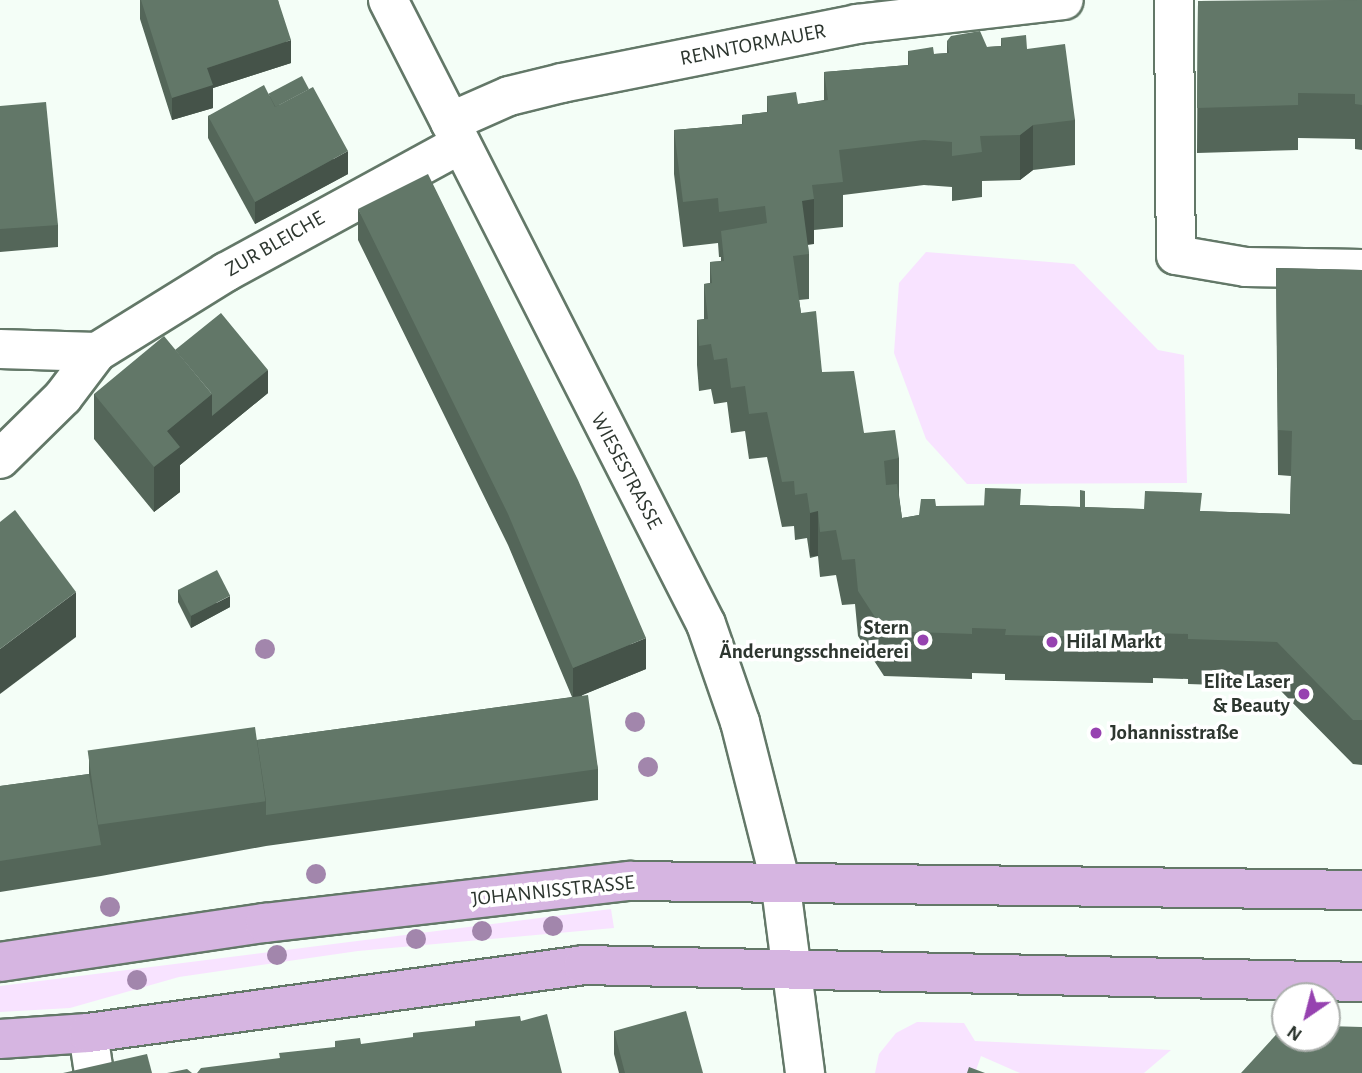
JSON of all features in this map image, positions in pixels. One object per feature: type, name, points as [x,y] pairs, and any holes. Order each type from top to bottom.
[{"type":"main road","name":"JOHANNISSTRASSE","points":[[0,962],[265,923],[630,881],[780,880],[1362,890]]},
{"type":"main road","points":[[0,1039],[88,1033],[583,965],[1362,982]]},
{"type":"street","name":"WIESESTRASSE","points":[[387,0],[706,624],[740,722],[780,880],[794,968],[806,1073]]},
{"type":"street","name":"RENNTORMAUER","points":[[454,134],[509,96],[562,83],[858,24],[1064,0]]},
{"type":"street","points":[[1174,0],[1176,256],[1246,267],[1362,269]]},
{"type":"street","name":"ZUR BLEICHE","points":[[0,459],[64,397],[97,352],[454,134]]},
{"type":"street","points":[[0,349],[34,354],[97,352]]},
{"type":"street","points":[[88,1033],[94,1073]]},
{"type":"shaded area","points":[[926,252],[1074,264],[1158,350],[1184,355],[1187,483],[967,484],[926,439],[894,353],[899,283]]},
{"type":"shaded area","points":[[611,909],[614,928],[358,951],[179,977],[70,1008],[0,1012],[0,986]]},
{"type":"shaded area","points":[[917,1022],[964,1023],[975,1041],[1171,1050],[1144,1073],[1020,1073],[981,1056],[975,1073],[875,1073],[879,1054],[896,1033]]},
{"type":"building","points":[[141,0],[278,0],[291,40],[207,68],[213,85],[172,98]]},
{"type":"building","points":[[1362,0],[1362,105],[1355,104],[1355,94],[1298,93],[1298,105],[1197,108],[1198,1]]},
{"type":"building","points":[[980,31],[987,47],[1002,46],[1001,38],[1026,35],[1027,49],[1065,44],[1075,120],[1033,125],[1020,135],[980,136],[982,152],[952,156],[952,142],[924,140],[839,150],[843,182],[812,185],[814,199],[802,201],[809,254],[793,256],[801,313],[816,311],[822,372],[854,371],[864,433],[895,430],[899,458],[884,461],[886,485],[897,484],[902,518],[919,515],[921,499],[935,499],[936,506],[984,506],[985,488],[1021,489],[1020,505],[1080,507],[1080,490],[1085,491],[1085,507],[1144,509],[1145,491],[1202,493],[1200,511],[1290,514],[1292,431],[1278,430],[1276,268],[1362,270],[1362,720],[1353,720],[1277,642],[1188,639],[1188,634],[1153,633],[1153,638],[1005,635],[1006,629],[972,628],[972,634],[884,631],[858,591],[855,559],[842,560],[836,530],[820,532],[818,511],[810,513],[807,493],[795,495],[794,481],[782,482],[767,412],[749,414],[745,386],[731,388],[727,358],[714,360],[711,344],[699,346],[697,320],[708,319],[704,284],[712,283],[710,262],[724,261],[721,231],[767,223],[765,206],[719,212],[718,198],[683,202],[674,130],[743,124],[742,115],[768,112],[767,96],[796,92],[798,104],[828,100],[824,72],[909,65],[908,51],[933,47],[934,54],[949,53],[947,41],[951,36]]},
{"type":"building","points":[[302,76],[309,89],[275,107],[268,94]]},
{"type":"building","points":[[264,85],[275,107],[313,87],[348,151],[255,202],[208,116]]},
{"type":"building","points":[[46,102],[58,225],[0,229],[0,106]]},
{"type":"building","points":[[428,174],[578,480],[646,638],[573,668],[508,514],[358,209]]},
{"type":"building","points":[[221,313],[268,370],[212,416],[212,394],[175,350]]},
{"type":"building","points":[[164,336],[212,394],[167,431],[180,447],[154,467],[94,394]]},
{"type":"building","points":[[15,510],[76,592],[0,649],[0,522]]},
{"type":"building","points":[[217,570],[230,596],[191,616],[178,590]]},
{"type":"building","points":[[588,695],[598,769],[266,815],[257,740]]},
{"type":"building","points":[[255,727],[265,801],[98,825],[88,751]]},
{"type":"building","points":[[89,774],[101,845],[0,861],[0,786]]},
{"type":"building","points":[[686,1011],[703,1073],[625,1073],[614,1031]]},
{"type":"building","points":[[547,1014],[562,1073],[197,1073],[201,1068],[280,1058],[279,1053],[335,1047],[335,1041],[360,1038],[361,1044],[413,1037],[413,1033],[475,1026],[475,1021],[520,1016],[521,1021]]},
{"type":"building","points":[[1341,1026],[1362,1027],[1362,1073],[1241,1073],[1271,1040],[1271,1052],[1341,1052]]},
{"type":"building","points":[[147,1054],[152,1073],[63,1073]]},
{"type":"building","points":[[969,1067],[985,1073],[967,1073]]},
{"type":"building","points":[[187,1069],[192,1073],[167,1073]]},
{"type":"place","name":"Stern Änderungsschneiderei","points":[[923,640]]},
{"type":"place","name":"Hilal Markt","points":[[1052,642]]},
{"type":"place","name":"Elite Laser & Beauty","points":[[1304,694]]},
{"type":"place","name":"Johannisstraße","points":[[1096,733]]}]
